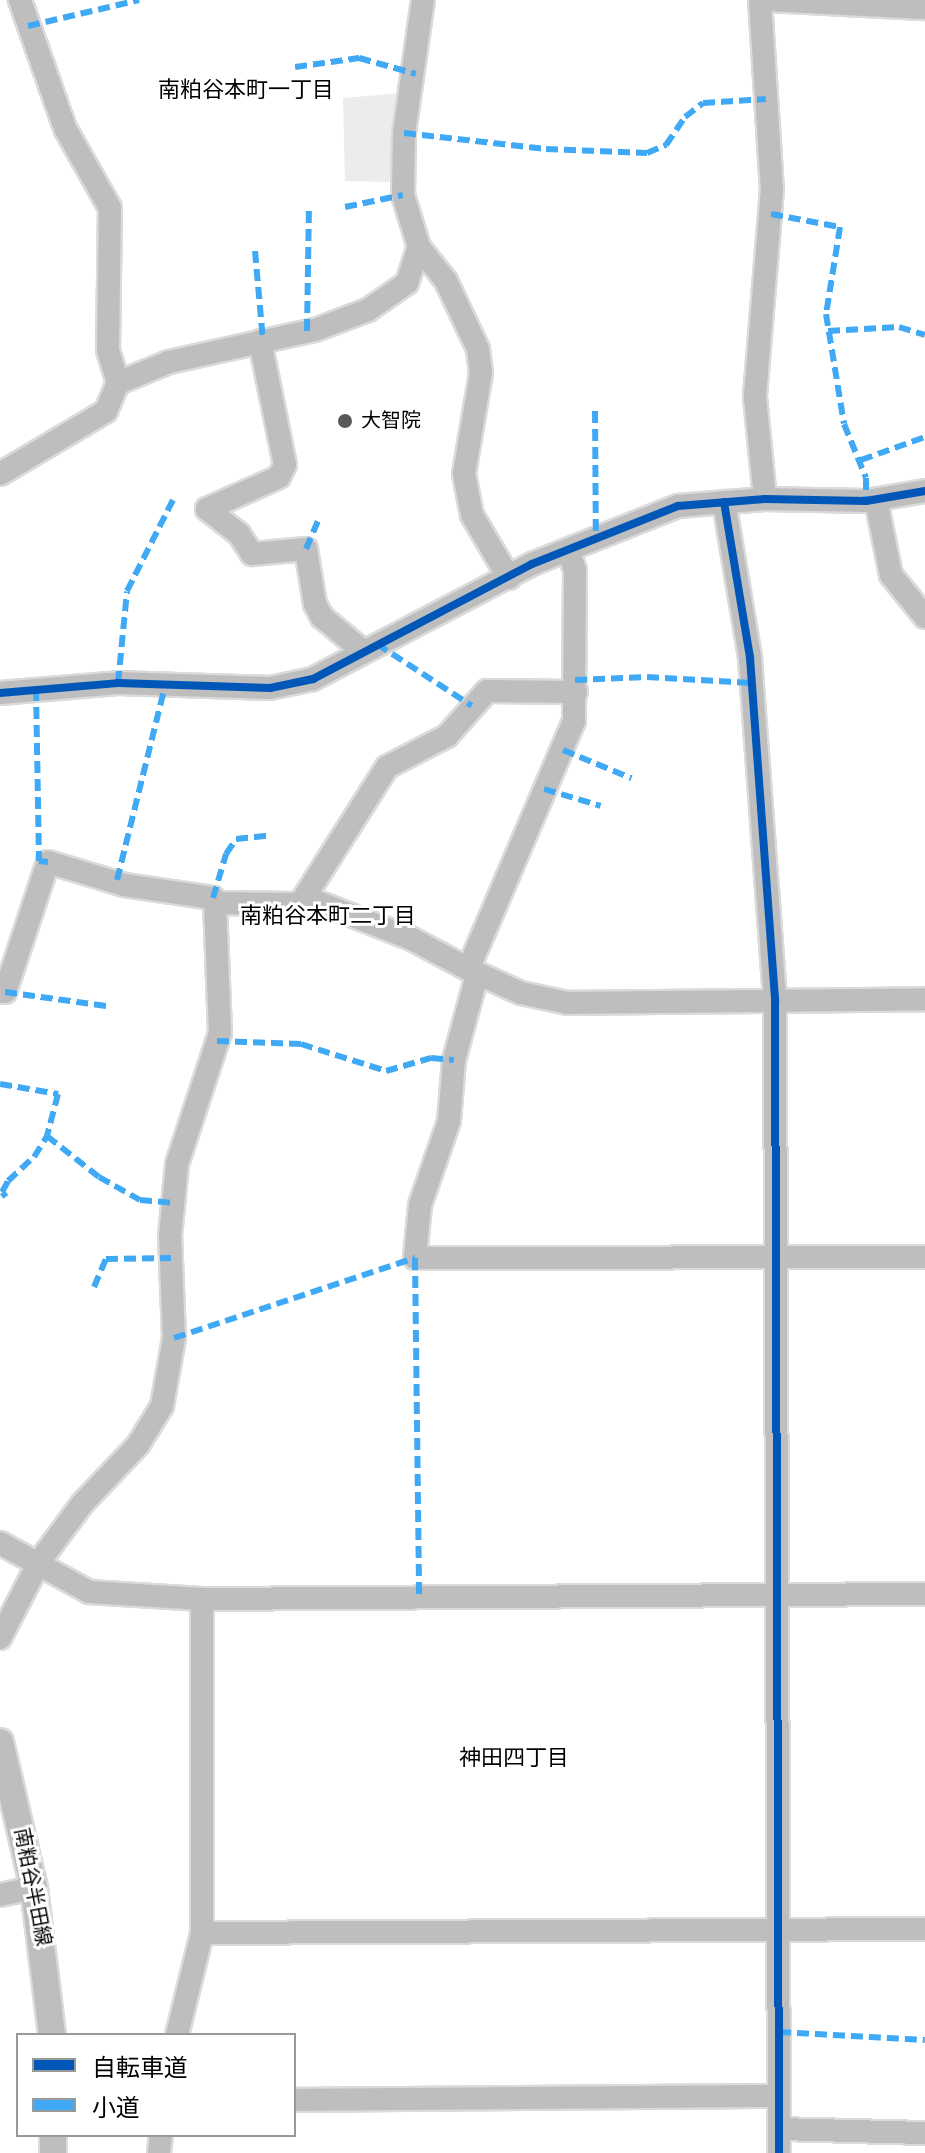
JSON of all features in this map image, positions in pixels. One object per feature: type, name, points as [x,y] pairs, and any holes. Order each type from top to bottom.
[{"type":"main road","name":"南粕谷半田線","points":[[0,1742],[34,1888],[52,2033]]},
{"type":"street","points":[[0,474],[106,411],[118,383],[108,350],[110,208],[65,128],[20,0]]},
{"type":"street","points":[[423,0],[404,133],[403,195],[419,247],[446,281],[478,349],[481,373],[464,474],[472,515],[509,578]]},
{"type":"street","points":[[760,0],[772,189],[755,397],[765,499]]},
{"type":"street","points":[[770,0],[925,8]]},
{"type":"street","points":[[118,383],[169,362],[315,330],[368,310],[407,283],[419,247]]},
{"type":"street","points":[[260,341],[285,465],[279,477],[207,509],[239,534],[252,554],[306,549],[315,604],[322,617],[363,651]]},
{"type":"street","points":[[0,693],[118,683],[270,688],[313,679],[509,578],[678,506],[765,499],[876,500],[925,491]]},
{"type":"street","points":[[876,500],[891,575],[925,617]]},
{"type":"street","points":[[724,502],[750,658],[775,1001],[779,2153]]},
{"type":"street","points":[[569,551],[575,571],[574,721],[472,972],[454,1060],[449,1121],[420,1205],[415,1258],[925,1257]]},
{"type":"street","points":[[302,901],[387,767],[447,736],[487,691],[576,692]]},
{"type":"street","points":[[0,991],[5,992],[48,862],[124,885],[213,898],[220,1033],[177,1164],[170,1236],[174,1338],[164,1396],[138,1445],[82,1504],[39,1562],[0,1638]]},
{"type":"street","points":[[215,903],[315,901],[412,939],[472,972],[568,1003],[925,999]]},
{"type":"street","points":[[0,1543],[89,1592],[202,1599],[925,1594]]},
{"type":"street","points":[[177,2033],[202,1933],[202,1599]]},
{"type":"street","points":[[0,1895],[34,1888]]},
{"type":"street","points":[[202,1933],[925,1929]]},
{"type":"street","points":[[296,2100],[779,2096]]},
{"type":"street","points":[[780,2129],[925,2133]]},
{"type":"shaded area","points":[[403,93],[389,182],[345,181],[343,98]]},
{"type":"marked path","points":[[28,26],[139,0]]},
{"type":"marked path","points":[[295,67],[359,58],[416,74]]},
{"type":"marked path","points":[[404,133],[546,149],[647,153],[666,145],[685,117],[703,103],[766,99]]},
{"type":"marked path","points":[[345,207],[403,195]]},
{"type":"marked path","points":[[307,331],[309,209]]},
{"type":"marked path","points":[[771,214],[840,227],[826,314],[844,424],[866,478],[866,501]]},
{"type":"marked path","points":[[255,251],[263,340]]},
{"type":"marked path","points":[[828,331],[899,327],[925,335]]},
{"type":"marked path","points":[[595,411],[596,540]]},
{"type":"marked path","points":[[861,460],[925,437]]},
{"type":"marked path","points":[[118,683],[127,591],[173,500]]},
{"type":"marked path","points":[[306,549],[319,518]]},
{"type":"marked path","points":[[377,644],[472,706]]},
{"type":"marked path","points":[[575,680],[647,677],[752,683]]},
{"type":"marked path","points":[[117,880],[165,686]]},
{"type":"marked path","points":[[36,689],[39,861],[48,862]]},
{"type":"marked path","points":[[563,750],[631,778]]},
{"type":"marked path","points":[[544,789],[601,806]]},
{"type":"marked path","points":[[213,898],[226,854],[236,839],[272,835]]},
{"type":"marked path","points":[[5,992],[106,1006]]},
{"type":"marked path","points":[[217,1041],[301,1044],[386,1071],[431,1058],[454,1060]]},
{"type":"marked path","points":[[0,1084],[58,1094],[47,1136],[99,1177],[140,1200],[173,1203]]},
{"type":"marked path","points":[[6,1197],[2,1192],[8,1181],[34,1157],[47,1136]]},
{"type":"marked path","points":[[94,1287],[106,1259],[171,1258]]},
{"type":"marked path","points":[[174,1338],[415,1258],[419,1598]]},
{"type":"marked path","points":[[779,2032],[925,2040]]},
{"type":"cycle path","points":[[0,693],[118,683],[270,688],[313,679],[532,564],[678,506],[765,499],[866,501],[925,491]]},
{"type":"cycle path","points":[[724,502],[750,658],[775,1001],[779,2153]]},
{"type":"place","name":"大智院","points":[[345,421]]},
{"type":"district","name":"南粕谷本町一丁目","points":[[246,91]]},
{"type":"district","name":"南粕谷本町二丁目","points":[[328,917]]},
{"type":"district","name":"神田四丁目","points":[[514,1759]]}]
